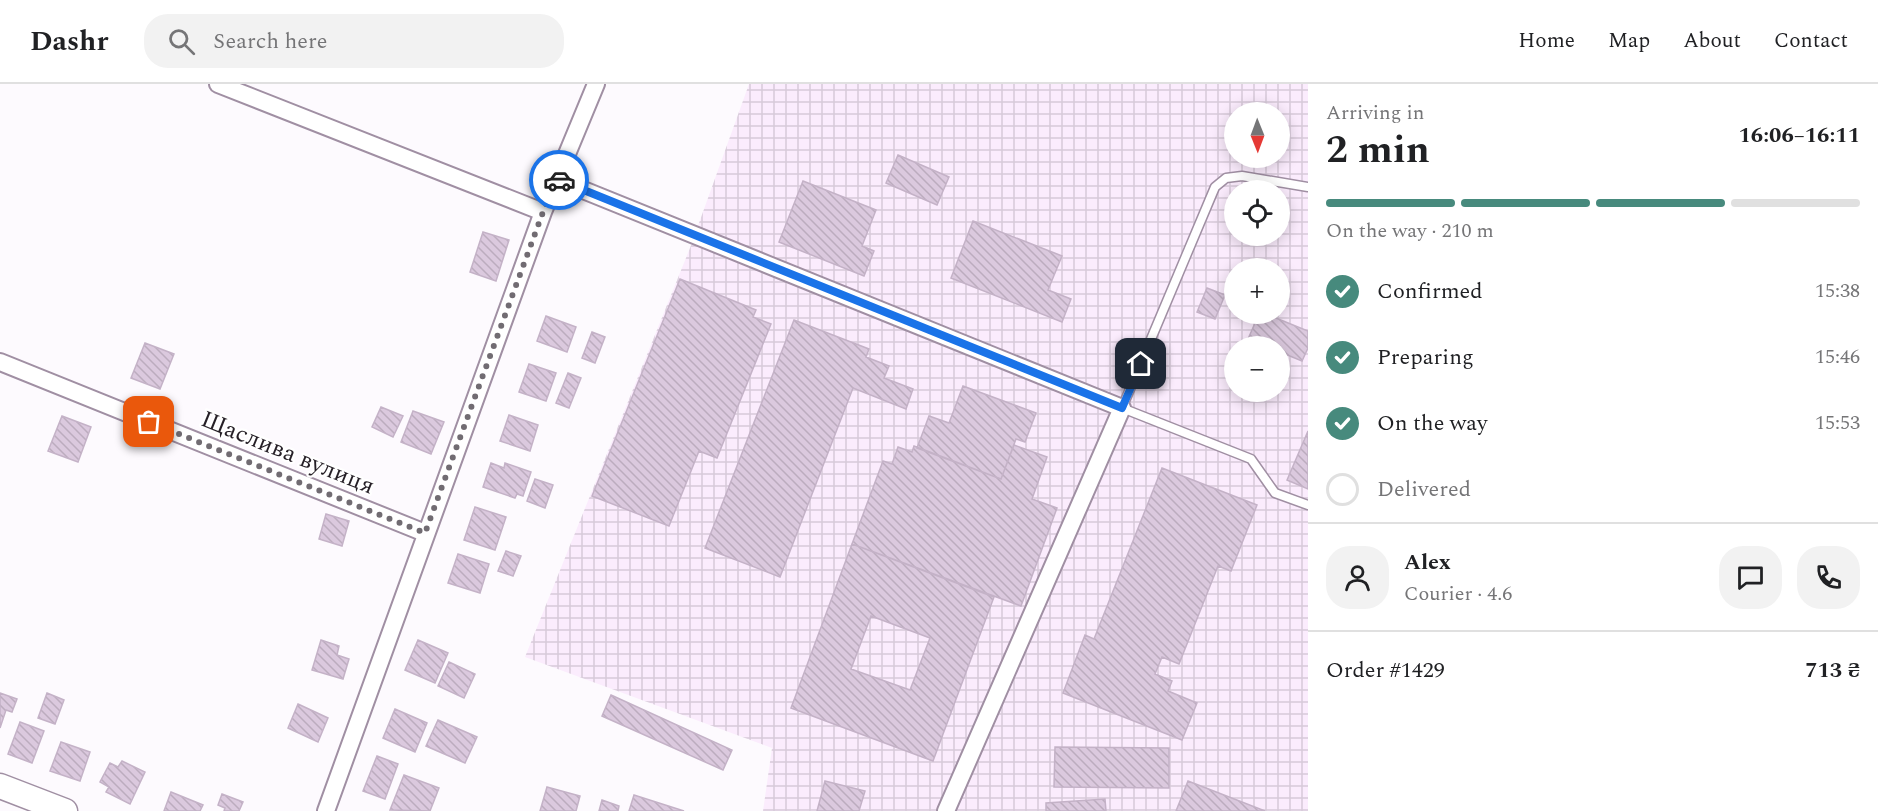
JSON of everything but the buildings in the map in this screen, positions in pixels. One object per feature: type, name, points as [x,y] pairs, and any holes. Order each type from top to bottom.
[{"type":"street","points":[[218,84],[543,212]]},
{"type":"street","points":[[326,811],[543,212],[596,84]]},
{"type":"street","points":[[556,179],[1122,408],[946,811]]},
{"type":"street","name":"Щаслива вулиця","points":[[0,362],[425,533]]},
{"type":"street","points":[[0,786],[65,811]]},
{"type":"lane","points":[[1308,187],[1242,176],[1227,178],[1215,187],[1122,408],[1251,459],[1275,493],[1308,506]]},
{"type":"shaded area","points":[[749,84],[1308,84],[1308,811],[763,811],[772,748],[525,657],[690,248]]},
{"type":"way so far","points":[[149,422],[425,533],[543,212],[556,179],[559,180]]},
{"type":"route","points":[[559,180],[1122,408],[1141,364]]}]
